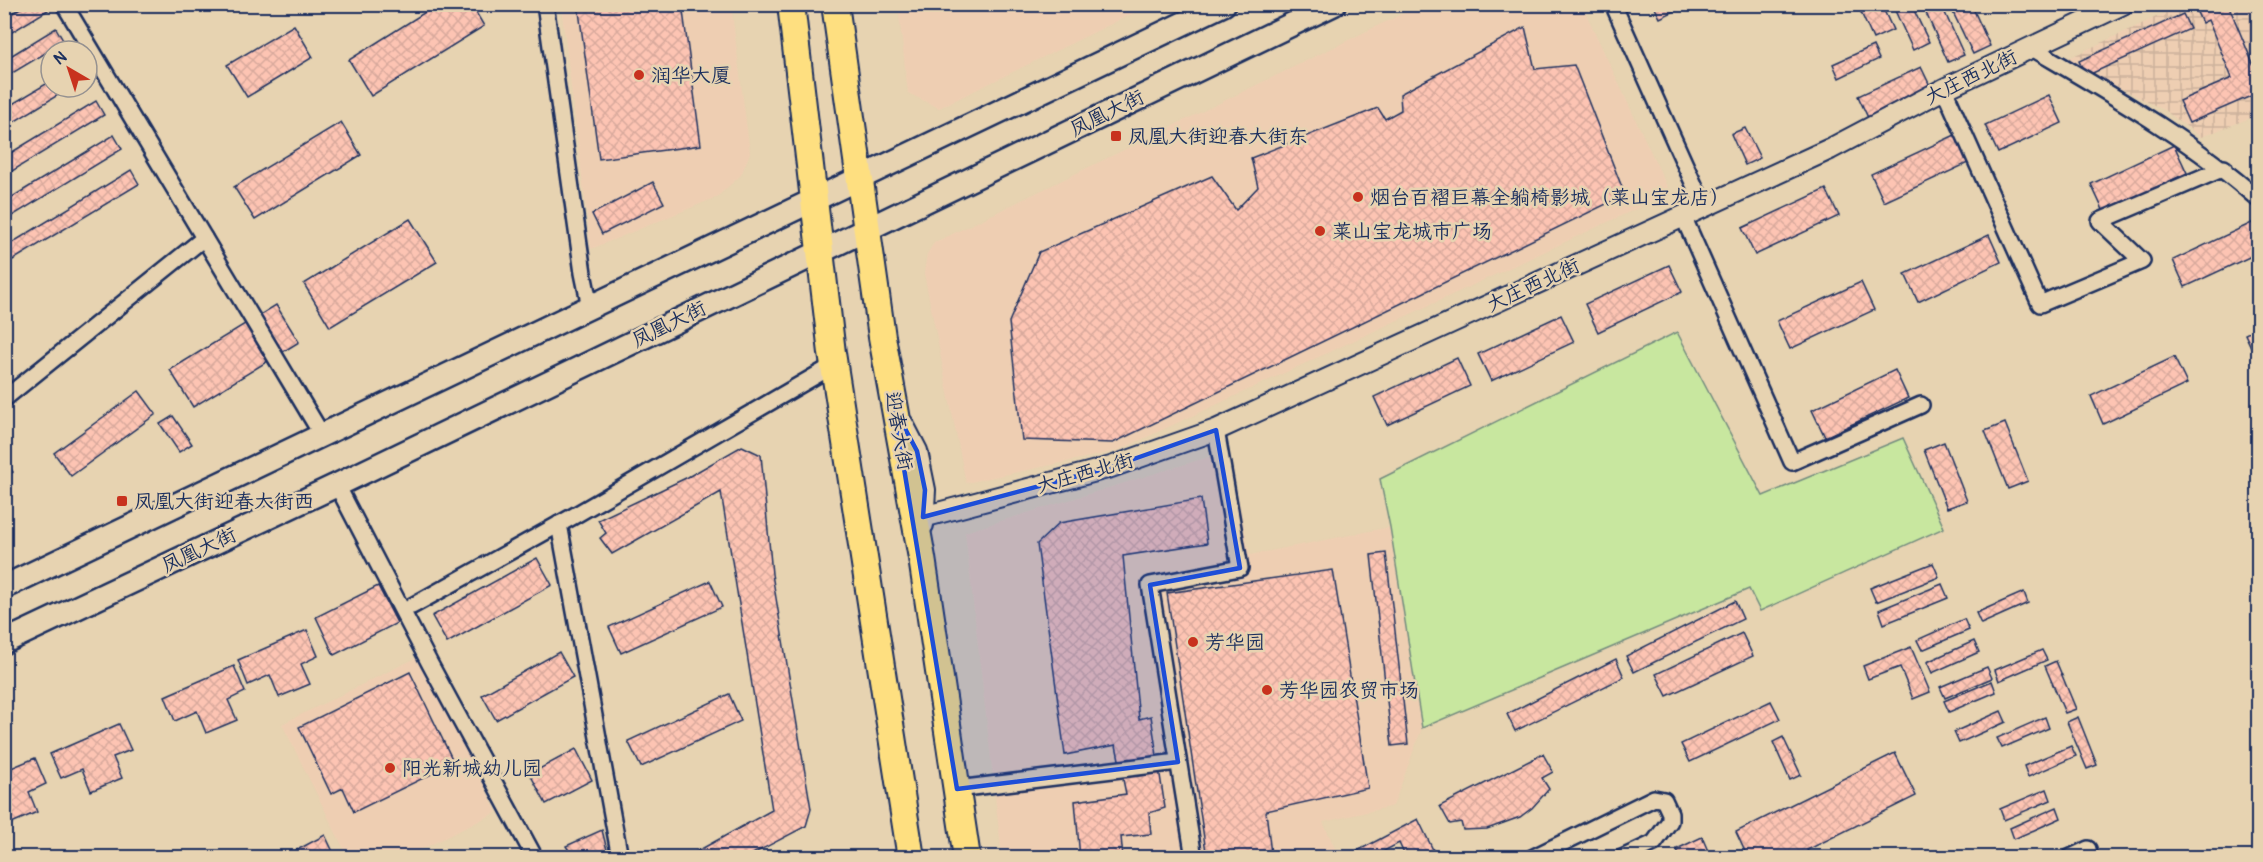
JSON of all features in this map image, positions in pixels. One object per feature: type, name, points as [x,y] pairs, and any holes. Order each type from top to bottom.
[{"type":"main road","points":[[791,4],[834,365],[911,858]]},
{"type":"main road","name":"迎春大街","points":[[835,4],[894,408],[922,558],[967,858]]},
{"type":"main road","points":[[4,587],[1224,4]]},
{"type":"main road","name":"凤凰大街","points":[[4,642],[1334,4]]},
{"type":"street","points":[[64,4],[322,435]]},
{"type":"street","points":[[545,4],[583,273],[590,307]]},
{"type":"street","points":[[1613,4],[1704,207]]},
{"type":"street","name":"大庄西北街","points":[[923,517],[1111,467],[1216,430],[1830,149],[1944,89],[2122,4]]},
{"type":"street","points":[[2032,48],[2152,119],[2224,168],[2259,199]]},
{"type":"street","points":[[1944,89],[2040,304],[2142,261],[2100,221],[2224,168]]},
{"type":"street","points":[[1683,216],[1792,462],[1921,405]]},
{"type":"street","points":[[4,399],[204,238]]},
{"type":"street","points":[[412,606],[834,365]]},
{"type":"street","points":[[894,408],[917,451],[925,490],[922,558]]},
{"type":"street","points":[[1194,858],[1150,585],[1239,568],[1216,430]]},
{"type":"street","points":[[337,484],[430,664],[535,858]]},
{"type":"street","points":[[559,524],[620,858]]},
{"type":"street","points":[[957,789],[1178,762]]},
{"type":"street","points":[[1532,858],[1654,798],[1664,800],[1670,813],[1670,821],[1654,843],[1622,858]]},
{"type":"street","points":[[2069,858],[2088,849]]},
{"type":"highlighted area","points":[[894,408],[917,451],[925,490],[923,517],[1111,467],[1216,430],[1240,568],[1150,585],[1178,762],[957,789]]},
{"type":"shaded area","points":[[898,4],[1150,5],[939,108],[908,93]]},
{"type":"shaded area","points":[[561,5],[731,5],[750,153],[741,175],[717,197],[591,249]]},
{"type":"shaded area","name":"莱山宝龙城市广场","points":[[1420,5],[1582,5],[1670,193],[1117,451],[966,483],[924,273],[927,254],[934,243]]},
{"type":"shaded area","points":[[2182,5],[2258,5],[2258,115],[2201,137],[2164,110],[2066,61]]},
{"type":"shaded area","name":"芳华园","points":[[1228,451],[1250,555],[1390,527],[1422,728],[1393,806],[1323,822],[1339,857],[1002,857],[965,532]]},
{"type":"shaded area","name":"阳光新城幼儿园","points":[[420,656],[497,812],[406,857],[348,857],[282,724]]},
{"type":"green space","points":[[1677,332],[1763,496],[1903,438],[1944,528],[1760,611],[1749,589],[1422,728],[1390,527],[1380,479]]},
{"type":"building","points":[[27,4],[45,4],[48,10],[4,37],[4,18]]},
{"type":"building","points":[[438,4],[471,4],[484,26],[371,96],[349,60]]},
{"type":"building","name":"润华大厦","points":[[578,4],[682,4],[701,145],[599,159]]},
{"type":"building","points":[[1653,4],[1689,4],[1660,18]]},
{"type":"building","points":[[1867,4],[1881,4],[1893,30],[1873,39],[1859,8]]},
{"type":"building","points":[[1892,4],[1911,4],[1929,42],[1913,50]]},
{"type":"building","points":[[1922,4],[1941,4],[1964,55],[1948,62]]},
{"type":"building","points":[[1949,4],[1971,4],[1990,46],[1973,54]]},
{"type":"building","points":[[2203,4],[2228,4],[2258,76],[2258,93],[2189,123],[2179,101],[2232,78],[2208,20],[2202,23],[2195,8]]},
{"type":"building","points":[[2183,14],[2190,29],[2086,76],[2079,61]]},
{"type":"building","points":[[294,25],[313,57],[247,97],[227,65]]},
{"type":"building","name":"莱山宝龙城市广场","points":[[1525,27],[1535,69],[1574,65],[1625,195],[1113,443],[1022,440],[1009,322],[1039,252],[1212,176],[1236,210],[1258,187],[1251,158],[1378,108],[1385,119],[1401,110],[1400,94]]},
{"type":"building","points":[[56,28],[62,39],[39,39],[39,57],[4,78],[4,60]]},
{"type":"building","points":[[1873,46],[1879,59],[1839,78],[1833,64]]},
{"type":"building","points":[[1921,67],[1933,92],[1870,122],[1858,96]]},
{"type":"building","points":[[39,88],[39,99],[51,99],[4,128],[4,109]]},
{"type":"building","points":[[2049,95],[2062,123],[1998,153],[1985,125]]},
{"type":"building","points":[[96,101],[104,115],[4,176],[4,157]]},
{"type":"building","points":[[341,122],[361,155],[255,220],[234,187]]},
{"type":"building","points":[[1745,128],[1760,158],[1745,165],[1731,134]]},
{"type":"building","points":[[114,135],[122,149],[4,221],[4,202]]},
{"type":"building","points":[[1955,135],[1968,163],[1884,202],[1871,174]]},
{"type":"building","points":[[2174,145],[2187,173],[2104,212],[2091,184]]},
{"type":"building","points":[[131,170],[139,184],[13,260],[5,247]]},
{"type":"building","points":[[653,182],[664,203],[602,234],[592,214]]},
{"type":"building","points":[[1826,189],[1839,216],[1755,255],[1742,228]]},
{"type":"building","points":[[410,219],[437,262],[330,327],[304,284]]},
{"type":"building","points":[[2256,221],[2258,253],[2185,287],[2173,260]]},
{"type":"building","points":[[1989,235],[2001,262],[1918,302],[1905,274]]},
{"type":"building","points":[[1669,265],[1682,292],[1598,332],[1585,304]]},
{"type":"building","points":[[1861,282],[1874,310],[1790,349],[1777,321]]},
{"type":"building","points":[[276,305],[299,342],[193,407],[170,370]]},
{"type":"building","points":[[1561,315],[1574,342],[1491,381],[1478,354]]},
{"type":"building","points":[[2258,328],[2258,362],[2245,334]]},
{"type":"building","points":[[2174,357],[2187,384],[2103,424],[2091,396]]},
{"type":"building","points":[[1457,358],[1470,386],[1387,425],[1374,397]]},
{"type":"building","points":[[1895,370],[1908,398],[1825,437],[1812,410]]},
{"type":"building","points":[[139,391],[156,414],[71,476],[54,453]]},
{"type":"building","points":[[173,416],[192,444],[179,452],[160,424]]},
{"type":"building","points":[[2005,423],[2028,481],[2008,489],[1985,431]]},
{"type":"building","points":[[1944,442],[1967,501],[1947,508],[1924,450]]},
{"type":"building","points":[[742,446],[761,455],[772,574],[811,809],[806,826],[745,858],[685,858],[772,810],[721,492],[612,554],[600,538],[606,533],[598,520],[688,477]]},
{"type":"building","points":[[4,460],[13,472],[4,478]]},
{"type":"building","points":[[1201,499],[1207,543],[1123,556],[1139,719],[1151,716],[1165,808],[1149,813],[1151,834],[1121,837],[1123,858],[1080,858],[1075,801],[1126,794],[1116,745],[1065,755],[1037,544],[1059,523]]},
{"type":"building","points":[[1386,553],[1408,744],[1392,746],[1371,555]]},
{"type":"building","points":[[537,558],[552,585],[447,643],[432,616]]},
{"type":"building","points":[[1933,563],[1939,577],[1876,602],[1870,588]]},
{"type":"building","name":"芳华园农贸市场","points":[[1333,570],[1368,788],[1266,811],[1271,854],[1242,858],[1207,858],[1167,593]]},
{"type":"building","points":[[710,581],[722,607],[621,653],[609,627]]},
{"type":"building","points":[[1942,584],[1948,598],[1884,624],[1879,610]]},
{"type":"building","points":[[378,586],[397,623],[334,655],[316,617]]},
{"type":"building","points":[[2024,592],[2028,603],[1981,624],[1976,613]]},
{"type":"building","points":[[1735,601],[1743,619],[1634,672],[1626,656]]},
{"type":"building","points":[[1964,619],[1969,630],[1922,650],[1917,640]]},
{"type":"building","points":[[307,630],[318,656],[301,664],[310,684],[279,697],[270,675],[248,685],[238,660]]},
{"type":"building","points":[[1742,633],[1753,656],[1667,696],[1656,674]]},
{"type":"building","points":[[1974,641],[1979,652],[1932,673],[1927,662]]},
{"type":"building","points":[[1911,647],[1930,692],[1913,699],[1900,667],[1868,679],[1863,666]]},
{"type":"building","points":[[2042,650],[2047,660],[1999,681],[1995,670]]},
{"type":"building","points":[[559,652],[573,677],[496,720],[482,695]]},
{"type":"building","points":[[1616,659],[1624,677],[1515,731],[1507,714]]},
{"type":"building","points":[[2056,661],[2076,709],[2065,713],[2045,666]]},
{"type":"building","points":[[234,666],[245,692],[228,700],[237,720],[206,733],[197,711],[175,721],[165,696]]},
{"type":"building","points":[[1987,667],[1992,678],[1945,698],[1940,687]]},
{"type":"building","points":[[410,672],[454,763],[354,812],[343,788],[331,794],[299,727]]},
{"type":"building","points":[[1992,681],[1996,692],[1949,712],[1944,701]]},
{"type":"building","points":[[729,694],[741,721],[641,767],[628,741]]},
{"type":"building","points":[[1771,701],[1780,719],[1690,762],[1681,744]]},
{"type":"building","points":[[2001,711],[2006,722],[1959,743],[1954,732]]},
{"type":"building","points":[[2045,717],[2049,728],[2002,748],[1997,738]]},
{"type":"building","points":[[2078,717],[2097,765],[2087,769],[2067,722]]},
{"type":"building","points":[[119,724],[131,750],[113,757],[122,778],[91,791],[82,769],[61,778],[50,754]]},
{"type":"building","points":[[1783,737],[1801,775],[1790,780],[1773,742]]},
{"type":"building","points":[[2071,746],[2076,756],[2028,777],[2024,766]]},
{"type":"building","points":[[576,749],[592,780],[546,804],[530,774]]},
{"type":"building","points":[[1895,753],[1916,796],[1807,850],[1811,858],[1748,858],[1736,832]]},
{"type":"building","points":[[1543,754],[1553,772],[1542,778],[1549,789],[1532,808],[1520,817],[1487,829],[1463,830],[1461,822],[1450,824],[1440,806]]},
{"type":"building","points":[[35,758],[46,784],[29,792],[37,812],[7,825],[4,819],[4,771]]},
{"type":"building","points":[[2047,789],[2051,800],[2004,820],[2000,809]]},
{"type":"building","points":[[2057,807],[2061,818],[2014,839],[2010,828]]},
{"type":"building","points":[[1418,819],[1437,858],[1406,858],[1399,843],[1382,852],[1385,858],[1344,858]]},
{"type":"building","points":[[602,830],[609,858],[574,858],[566,846]]},
{"type":"building","points":[[325,835],[336,858],[282,858]]},
{"type":"building","points":[[1702,837],[1711,858],[1680,858],[1677,849]]},
{"type":"place","name":"润华大厦","points":[[639,75]]},
{"type":"place","name":"凤凰大街迎春大街东","points":[[1116,136]]},
{"type":"place","name":"烟台百褶巨幕全躺椅影城（莱山宝龙店）","points":[[1358,197]]},
{"type":"place","name":"莱山宝龙城市广场","points":[[1320,231]]},
{"type":"place","name":"凤凰大街迎春大街西","points":[[122,501]]},
{"type":"place","name":"芳华园","points":[[1193,642]]},
{"type":"place","name":"芳华园农贸市场","points":[[1267,690]]},
{"type":"place","name":"阳光新城幼儿园","points":[[390,768]]}]
